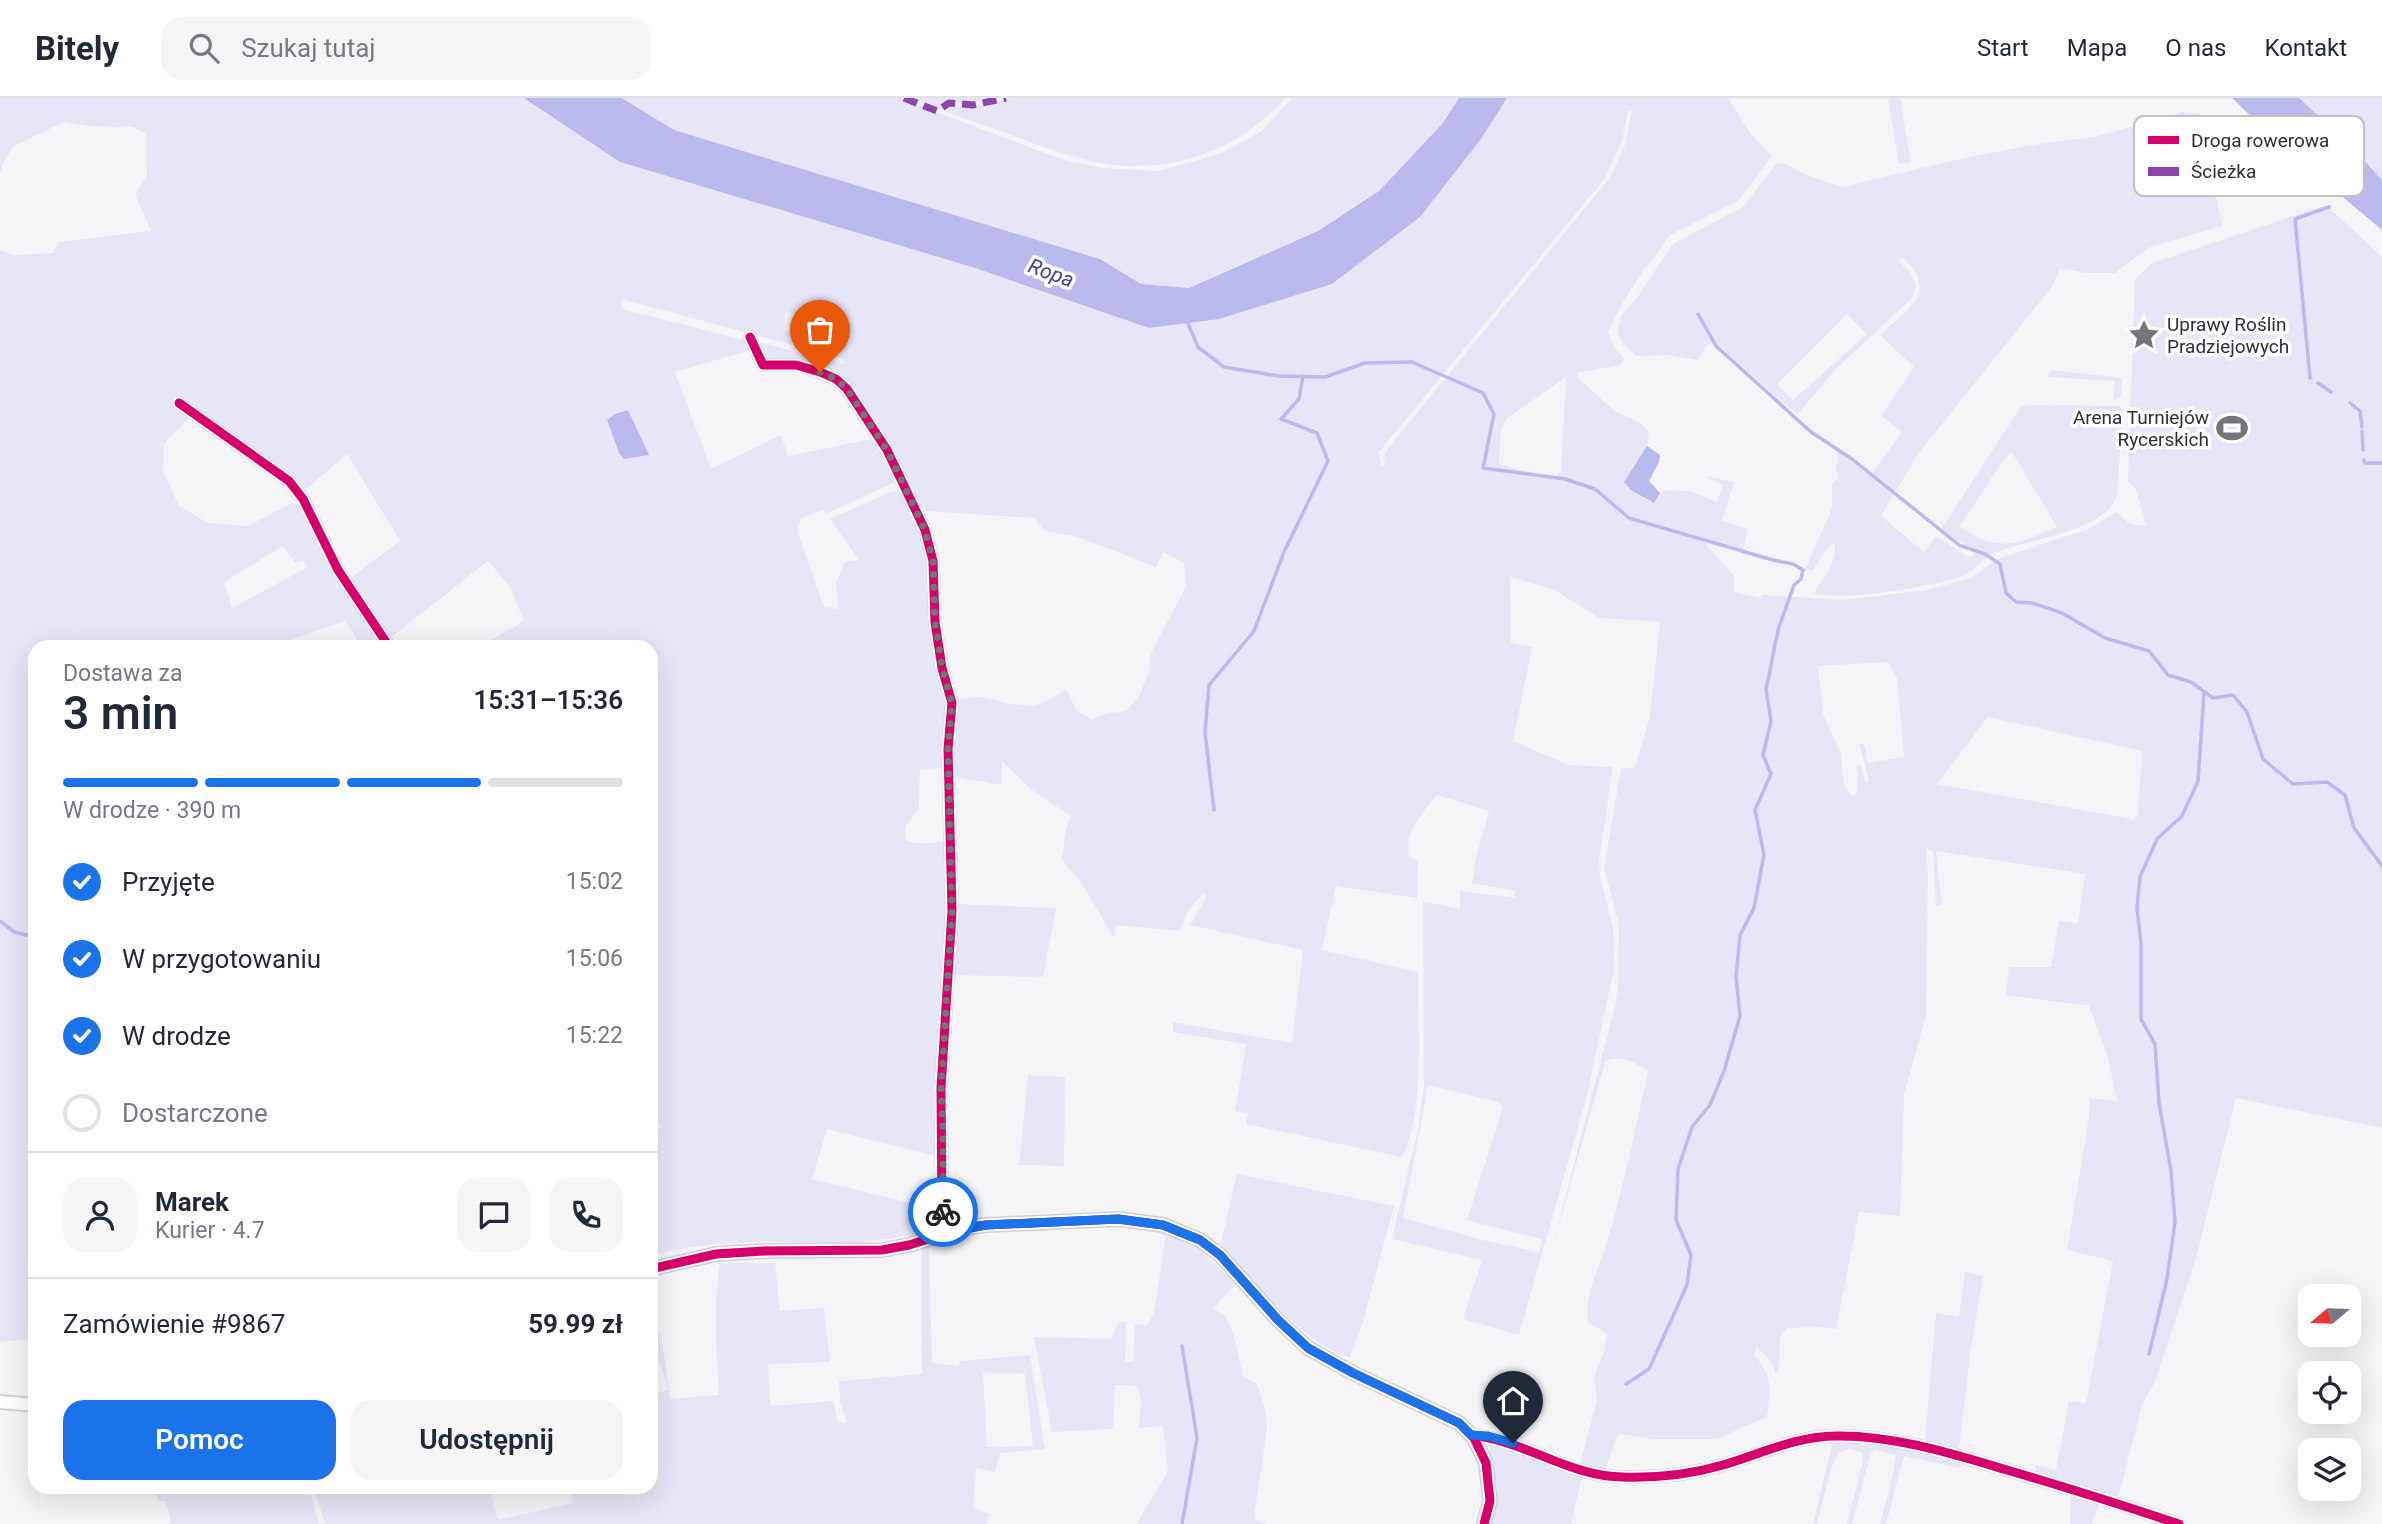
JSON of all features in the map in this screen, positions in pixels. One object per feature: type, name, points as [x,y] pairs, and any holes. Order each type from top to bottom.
[{"type":"street","points":[[750,337],[763,365],[796,365],[836,379],[847,389],[887,450],[925,530],[933,561],[935,622],[942,668],[952,703],[948,749],[952,911],[941,1088],[942,1210],[946,1233]]},
{"type":"street","points":[[179,403],[289,481],[303,499],[338,570],[385,640]]},
{"type":"street","points":[[658,1267],[716,1254],[882,1250],[986,1225],[1118,1219],[1163,1225],[1200,1240],[1220,1255],[1278,1320],[1308,1348],[1353,1373],[1459,1423],[1479,1447],[1489,1481],[1490,1501],[1484,1524]]},
{"type":"street","points":[[0,1402],[28,1404]]},
{"type":"street","points":[[1471,1435],[1488,1436],[1581,1469],[1622,1477],[1677,1474],[1721,1465],[1799,1440],[1834,1436],[1858,1437],[1962,1457],[2179,1524]]},
{"type":"shaded area","points":[[0,98],[524,98],[620,162],[972,267],[1149,328],[1332,284],[1420,217],[1481,139],[1507,98],[1728,98],[1750,133],[1772,156],[1739,200],[1670,235],[1646,266],[1608,332],[1614,347],[1625,359],[1619,365],[1577,373],[1578,378],[1616,412],[1637,421],[1649,431],[1647,446],[1625,484],[1654,502],[1664,490],[1690,491],[1717,502],[1723,485],[1707,476],[1734,482],[1722,521],[1748,529],[1743,549],[1629,516],[1628,519],[1704,542],[1734,576],[1734,592],[1761,598],[1762,595],[1844,600],[1927,590],[1971,578],[1997,559],[2089,529],[2116,512],[2130,524],[2146,526],[2136,489],[2128,482],[2135,279],[2152,263],[2326,205],[2382,257],[2382,1128],[2236,1098],[2196,1259],[2155,1382],[2142,1405],[2118,1499],[2036,1474],[2036,1465],[2056,1470],[2069,1401],[2086,1403],[2113,1261],[2067,1250],[2087,1130],[2089,1098],[2117,1101],[2108,1058],[2089,1006],[2006,995],[2009,967],[2051,967],[2059,921],[2078,923],[2085,874],[1936,851],[1942,905],[1936,906],[1933,851],[1926,848],[1926,1015],[1904,1095],[1900,1216],[1859,1212],[1836,1329],[1787,1328],[1780,1336],[1779,1372],[1775,1373],[1771,1361],[1757,1347],[1754,1356],[1765,1370],[1769,1384],[1767,1417],[1716,1439],[1655,1439],[1618,1434],[1605,1470],[1580,1463],[1597,1401],[1594,1376],[1604,1352],[1607,1334],[1588,1322],[1588,1301],[1630,1155],[1648,1071],[1633,1063],[1621,1059],[1605,1062],[1551,1253],[1615,1006],[1618,988],[1619,924],[1604,868],[1621,769],[1635,767],[1650,716],[1660,622],[1599,618],[1555,590],[1510,577],[1511,643],[1532,647],[1513,741],[1568,765],[1613,767],[1599,861],[1600,877],[1613,927],[1614,969],[1587,1095],[1519,1335],[1463,1319],[1482,1260],[1392,1239],[1418,1129],[1424,1087],[1423,901],[1460,909],[1460,891],[1515,898],[1515,891],[1472,883],[1489,811],[1437,795],[1421,815],[1409,839],[1409,856],[1418,862],[1417,898],[1336,886],[1322,950],[1418,972],[1417,1093],[1409,1139],[1402,1157],[1246,1124],[1248,1113],[1235,1111],[1246,1044],[1173,1032],[1173,1022],[1292,1043],[1303,950],[1190,925],[1206,898],[1204,892],[1187,912],[1180,931],[1116,925],[1114,938],[1082,884],[1062,860],[1066,828],[1071,816],[1032,790],[1002,761],[1001,785],[951,776],[955,708],[959,700],[974,697],[1022,706],[1035,705],[1066,689],[1077,711],[1092,719],[1104,714],[1126,711],[1139,696],[1148,674],[1151,653],[1186,586],[1184,563],[1163,552],[1156,567],[1078,537],[1045,531],[1034,518],[926,511],[856,389],[843,377],[823,369],[796,362],[764,361],[754,341],[844,364],[842,358],[621,299],[623,309],[747,341],[751,350],[675,372],[711,469],[781,435],[788,456],[876,438],[897,481],[826,514],[823,510],[801,518],[797,530],[824,607],[838,609],[836,582],[845,562],[859,560],[830,519],[893,491],[905,494],[920,529],[949,705],[945,767],[920,770],[919,808],[905,827],[905,839],[920,843],[947,841],[949,905],[940,1157],[827,1129],[812,1179],[936,1209],[938,1216],[935,1228],[869,1241],[731,1243],[658,1254],[658,1132],[661,1126],[658,1121],[658,640],[491,640],[524,621],[510,587],[488,561],[389,639],[350,578],[400,541],[347,454],[303,492],[194,414],[164,443],[163,471],[179,506],[208,523],[248,526],[292,503],[302,508],[342,586],[380,640],[357,640],[345,621],[290,640],[28,640],[28,1340],[0,1342],[0,250],[14,255],[53,253],[59,242],[151,231],[135,194],[147,176],[146,134],[132,127],[88,126],[64,122],[14,146],[4,161],[0,174]],"holes":[[[1628,111],[1632,111],[1625,145],[1611,176],[1385,452],[1384,466],[1381,465],[1379,452],[1605,178],[1622,141]],[[785,312],[849,323],[841,343],[784,330]],[[1566,377],[1561,472],[1557,476],[1520,470],[1499,463],[1501,429],[1507,418]],[[628,411],[648,455],[624,459],[619,453],[607,420]],[[283,546],[295,563],[303,561],[308,567],[232,608],[224,582]],[[1888,662],[1897,678],[1904,757],[1868,763],[1864,744],[1859,743],[1869,781],[1865,782],[1861,765],[1856,766],[1857,793],[1854,796],[1847,791],[1844,784],[1841,754],[1823,714],[1818,666]],[[1988,717],[2142,751],[2138,814],[2133,819],[1937,784]],[[1428,1085],[1498,1102],[1503,1107],[1467,1220],[1542,1239],[1539,1252],[1403,1218]]]},
{"type":"shaded area","points":[[622,98],[899,98],[1064,160],[1102,168],[1160,171],[1222,153],[1262,131],[1292,98],[1459,98],[1442,124],[1379,191],[1318,231],[1189,288],[1141,284],[1100,259],[674,130]]},
{"type":"shaded area","points":[[911,98],[997,98],[968,103],[949,102],[949,105],[971,107],[1014,98],[1285,98],[1265,118],[1218,148],[1166,164],[1138,166],[1073,157]]},
{"type":"shaded area","points":[[1888,98],[1900,98],[1911,162],[1899,164]]},
{"type":"shaded area","points":[[2299,98],[2382,98],[2382,180],[2364,160],[2364,116],[2319,116]]},
{"type":"shaded area","points":[[2183,112],[2206,116],[2169,116]]},
{"type":"shaded area","points":[[2134,126],[2134,196],[2215,196],[2222,226],[2150,247],[2115,273],[2085,273],[2060,268],[2054,284],[1918,454],[1881,516],[1924,552],[1936,536],[1967,556],[1972,556],[1977,550],[1940,531],[2020,408],[2026,405],[2120,406],[2123,413],[2117,494],[2111,507],[2083,526],[1992,554],[1967,574],[1957,578],[1865,595],[1814,593],[1834,558],[1835,542],[1825,551],[1813,570],[1804,571],[1832,505],[1832,484],[1838,478],[1835,466],[1838,462],[1837,449],[1870,476],[1902,432],[1881,416],[1914,367],[1880,335],[1916,299],[1919,280],[1913,269],[1902,257],[1898,261],[1907,269],[1916,284],[1913,297],[1835,370],[1797,415],[1714,341],[1706,346],[1698,360],[1666,355],[1636,356],[1623,344],[1617,331],[1621,317],[1673,244],[1743,207],[1776,164],[1784,163],[1804,174],[1842,187],[1969,157],[2095,137]],"holes":[[[1847,314],[1867,334],[1793,400],[1777,384]],[[2012,452],[2057,527],[2019,542],[1997,543],[1973,535],[1960,526],[2004,459]]]},
{"type":"shaded area","points":[[2052,370],[2122,378],[2121,397],[2113,401],[2115,381],[2046,377]]},
{"type":"shaded area","points":[[956,904],[1056,908],[1043,977],[953,975]]},
{"type":"shaded area","points":[[1028,1075],[1065,1077],[1064,1166],[1019,1165]]},
{"type":"shaded area","points":[[1237,1174],[1394,1206],[1363,1322],[1350,1357],[1317,1341],[1299,1327],[1220,1248]]},
{"type":"shaded area","points":[[1166,1234],[1198,1249],[1236,1283],[1213,1309],[1226,1316],[1234,1336],[1243,1376],[1257,1384],[1266,1412],[1267,1429],[1255,1519],[1268,1524],[1139,1524],[1138,1521],[1168,1472],[1163,1426],[1139,1428],[1141,1402],[1138,1386],[1115,1385],[1113,1429],[1052,1432],[1034,1337],[1112,1339],[1118,1321],[1126,1322],[1125,1362],[1133,1362],[1135,1324],[1147,1325],[1154,1313]]},
{"type":"shaded area","points":[[929,1244],[932,1363],[959,1366],[960,1361],[1030,1355],[1045,1449],[1000,1453],[995,1472],[976,1468],[973,1507],[989,1514],[987,1522],[990,1524],[325,1524],[316,1494],[491,1494],[498,1520],[573,1503],[571,1494],[658,1494],[658,1393],[668,1390],[658,1355],[658,1335],[661,1334],[670,1399],[719,1395],[716,1312],[720,1263],[775,1263],[780,1311],[824,1308],[830,1362],[768,1364],[770,1406],[833,1401],[838,1422],[847,1423],[840,1401],[839,1381],[922,1374],[921,1246]],"holes":[[[983,1373],[1025,1374],[1033,1446],[987,1447]]]},
{"type":"shaded area","points":[[1965,1272],[1983,1276],[1959,1449],[1925,1439],[1936,1313],[1959,1317]]},
{"type":"shaded area","points":[[1833,1441],[1886,1443],[1961,1461],[1960,1468],[1904,1456],[1886,1524],[1880,1524],[1896,1455],[1875,1450],[1871,1453],[1852,1524],[1847,1524],[1863,1453],[1849,1449],[1838,1453],[1831,1469],[1817,1524],[1813,1524]]},
{"type":"shaded area","points":[[1490,1446],[1520,1450],[1582,1476],[1571,1524],[1492,1524],[1498,1491]]},
{"type":"shaded area","points":[[2071,1493],[2099,1503],[2092,1524],[2070,1524]]},
{"type":"shaded area","points":[[156,1494],[311,1494],[319,1524],[171,1524],[166,1501],[158,1501]]},
{"type":"water","name":"Ropa","points":[[524,98],[622,98],[674,130],[1100,259],[1141,284],[1189,288],[1318,231],[1379,191],[1442,124],[1459,98],[1507,98],[1481,139],[1420,217],[1332,284],[1219,319],[1149,328],[972,267],[620,162]]},
{"type":"water","points":[[2232,98],[2299,98],[2319,116],[2251,116]]},
{"type":"water","points":[[2364,160],[2382,180],[2382,230],[2342,196],[2364,196]]},
{"type":"water","points":[[628,410],[649,455],[624,459],[619,453],[607,420]]},
{"type":"water","points":[[1647,446],[1660,455],[1649,481],[1660,493],[1654,503],[1631,490],[1624,482]]},
{"type":"waterway","points":[[2310,378],[2295,219],[2329,207]]},
{"type":"waterway","points":[[1698,314],[1716,346],[1811,432],[1852,459],[1959,545],[1985,554],[2000,564],[2006,593],[2016,602],[2032,603],[2062,613],[2105,638],[2149,651],[2168,675],[2191,682],[2213,698],[2233,695],[2247,712],[2263,759],[2293,784],[2327,782],[2345,795],[2354,828],[2382,866]]},
{"type":"waterway","points":[[1187,321],[1198,347],[1224,367],[1279,376],[1325,377],[1365,363],[1412,362],[1483,393],[1494,414],[1483,468],[1565,479],[1595,489],[1629,518],[1793,564],[1803,570],[1801,579],[1794,585],[1778,630],[1766,690],[1771,721],[1763,755],[1771,774],[1755,810],[1764,855],[1754,908],[1740,935],[1736,977],[1740,1016],[1724,1071],[1710,1105],[1692,1127],[1678,1169],[1676,1220],[1691,1255],[1687,1285],[1649,1369],[1626,1384]]},
{"type":"waterway","points":[[1214,810],[1205,732],[1209,685],[1254,631],[1284,552],[1328,461],[1317,433],[1281,419],[1299,399],[1303,376]]},
{"type":"waterway","points":[[2318,383],[2331,392]]},
{"type":"waterway","points":[[2350,403],[2360,411],[2362,427]]},
{"type":"waterway","points":[[2362,431],[2363,450]]},
{"type":"waterway","points":[[2364,460],[2365,463],[2382,463]]},
{"type":"waterway","points":[[2149,1354],[2167,1279],[2175,1222],[2171,1171],[2159,1103],[2155,1044],[2141,1019],[2141,943],[2137,908],[2140,877],[2157,839],[2182,816],[2198,781],[2204,693]]},
{"type":"waterway","points":[[0,921],[14,932],[28,935]]},
{"type":"waterway","points":[[1182,1346],[1197,1438],[1182,1524]]},
{"type":"marked path","points":[[904,98],[937,111],[949,103],[973,105],[1006,98]]},
{"type":"cycle path","points":[[750,337],[763,365],[796,365],[836,379],[847,389],[887,450],[925,530],[933,561],[935,622],[942,668],[952,703],[948,749],[952,911],[941,1088],[942,1213],[946,1233]]},
{"type":"cycle path","points":[[179,403],[289,481],[303,499],[338,570],[385,640]]},
{"type":"cycle path","points":[[658,1267],[716,1254],[882,1250],[909,1245],[963,1228],[986,1225],[1118,1219],[1163,1225],[1200,1240],[1220,1255],[1278,1320],[1308,1348],[1353,1373],[1459,1423],[1474,1438],[1486,1463],[1490,1501],[1484,1524]]},
{"type":"cycle path","points":[[1471,1435],[1510,1444],[1584,1471],[1623,1477],[1674,1475],[1711,1468],[1807,1439],[1836,1436],[1879,1439],[1966,1458],[2179,1524]]},
{"type":"way so far","points":[[820,372],[836,379],[859,403],[887,450],[925,530],[933,561],[935,622],[942,668],[952,703],[948,749],[952,911],[941,1088],[943,1212]]},
{"type":"place","name":"Uprawy Roślin Pradziejowych","points":[[2144,335]]},
{"type":"place","name":"Arena Turniejów Rycerskich","points":[[2232,428]]},
{"type":"route","points":[[943,1212],[946,1233],[986,1225],[1118,1219],[1163,1225],[1200,1240],[1220,1255],[1278,1320],[1308,1348],[1353,1373],[1459,1423],[1471,1435],[1488,1436],[1513,1443]]}]
